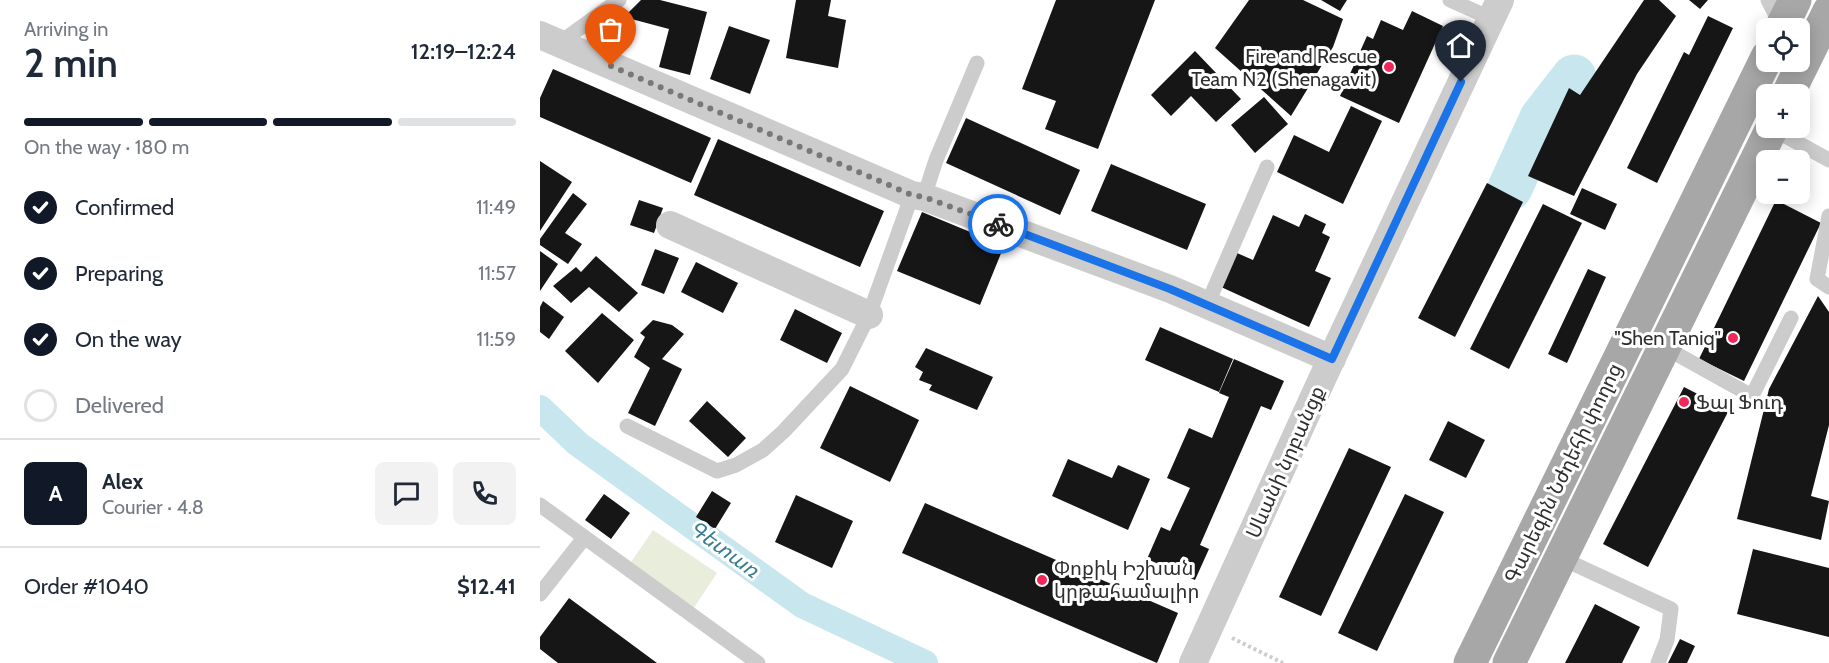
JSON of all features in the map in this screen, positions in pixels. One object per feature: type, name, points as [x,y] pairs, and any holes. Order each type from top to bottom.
[{"type":"main road","points":[[1793,84],[1829,11]]},
{"type":"main road","name":"Գարեգին Նժդեհի փողոց","points":[[1470,663],[1760,72]]},
{"type":"main road","name":"Գարեգին Նժդեհի փողոց","points":[[1509,663],[1767,138]]},
{"type":"street","name":"Սևանի նրբանցք","points":[[1193,663],[1495,9]]},
{"type":"street","points":[[549,40],[918,196],[1170,289],[1332,359]]},
{"type":"street","points":[[670,225],[869,315]]},
{"type":"lane","points":[[549,40],[620,0]]},
{"type":"lane","points":[[1450,0],[1495,9]]},
{"type":"lane","points":[[627,426],[717,471],[736,465],[763,450],[783,432],[842,369],[869,315],[918,196],[936,160],[977,63]]},
{"type":"lane","points":[[1790,138],[1829,160]]},
{"type":"lane","points":[[1207,305],[1267,167]]},
{"type":"lane","points":[[1829,216],[1817,279],[1829,287]]},
{"type":"lane","points":[[1664,347],[1752,396],[1791,318]]},
{"type":"lane","points":[[540,506],[758,663]]},
{"type":"lane","points":[[540,594],[584,538]]},
{"type":"lane","points":[[1561,558],[1671,609],[1667,640],[1658,663]]},
{"type":"path","points":[[1210,626],[1283,663]]},
{"type":"green space","points":[[653,530],[717,573],[693,609],[629,565]]},
{"type":"building","points":[[641,0],[660,0],[707,12],[690,75],[659,67],[669,29],[624,17]]},
{"type":"building","points":[[796,0],[831,0],[828,16],[846,20],[838,68],[786,58]]},
{"type":"building","points":[[1056,0],[1155,0],[1098,149],[1045,129],[1056,101],[1022,89]]},
{"type":"building","points":[[1249,0],[1303,0],[1343,19],[1333,47],[1291,116],[1215,48]]},
{"type":"building","points":[[1321,0],[1347,0],[1340,11]]},
{"type":"building","points":[[1644,0],[1659,0],[1676,16],[1637,74],[1574,196],[1528,176],[1569,88],[1580,95]]},
{"type":"building","points":[[1689,0],[1708,0],[1700,9]]},
{"type":"building","name":"Fire and Rescue Team N2 (Shenagavit)","points":[[1412,11],[1443,26],[1399,123],[1340,96],[1367,36],[1373,39],[1381,20],[1403,30]]},
{"type":"building","points":[[1708,16],[1733,28],[1657,183],[1627,168],[1684,52],[1689,55]]},
{"type":"building","points":[[729,26],[770,40],[750,94],[710,79]]},
{"type":"building","points":[[1195,51],[1241,99],[1216,122],[1191,96],[1171,116],[1151,95]]},
{"type":"building","points":[[553,69],[711,138],[691,183],[540,117],[540,98]]},
{"type":"building","points":[[1264,97],[1288,124],[1255,153],[1231,125]]},
{"type":"building","points":[[1351,106],[1382,121],[1343,204],[1277,172],[1294,135],[1329,152]]},
{"type":"building","points":[[966,118],[1080,170],[1060,215],[946,163]]},
{"type":"building","points":[[718,139],[884,211],[860,267],[694,195]]},
{"type":"building","points":[[540,161],[572,182],[540,231]]},
{"type":"building","points":[[1111,164],[1206,204],[1187,250],[1091,211]]},
{"type":"building","points":[[1487,183],[1523,202],[1455,337],[1418,318]]},
{"type":"building","points":[[1582,188],[1617,204],[1605,230],[1570,214]]},
{"type":"building","points":[[573,193],[587,204],[565,233],[582,244],[568,264],[540,245],[540,239]]},
{"type":"building","points":[[639,200],[663,208],[654,233],[630,225]]},
{"type":"building","points":[[1543,204],[1582,223],[1509,369],[1470,349]]},
{"type":"building","points":[[1774,204],[1784,204],[1821,223],[1744,381],[1699,359]]},
{"type":"building","points":[[922,212],[1004,246],[980,305],[897,271]]},
{"type":"building","points":[[1305,214],[1326,224],[1322,233],[1330,237],[1315,271],[1331,278],[1309,327],[1221,287],[1237,253],[1253,260],[1273,215],[1299,227]]},
{"type":"building","points":[[655,249],[679,258],[664,294],[641,285]]},
{"type":"building","points":[[540,251],[558,264],[540,291]]},
{"type":"building","points":[[596,256],[638,293],[619,312],[589,287],[571,303],[553,286],[576,267],[581,272]]},
{"type":"building","points":[[696,262],[738,283],[723,313],[681,292]]},
{"type":"building","points":[[1588,269],[1606,277],[1567,363],[1548,354]]},
{"type":"building","points":[[1818,296],[1829,312],[1829,425],[1811,496],[1829,501],[1821,540],[1737,519],[1769,389]]},
{"type":"building","points":[[543,301],[564,317],[549,339],[540,332],[540,307]]},
{"type":"building","points":[[795,309],[842,333],[827,363],[780,340]]},
{"type":"building","points":[[602,313],[634,340],[598,383],[565,351]]},
{"type":"building","points":[[653,320],[672,325],[684,334],[662,359],[682,369],[655,426],[628,413],[650,368],[634,357],[645,337],[640,333]]},
{"type":"building","points":[[1160,327],[1233,359],[1219,392],[1145,360]]},
{"type":"building","points":[[926,348],[993,377],[977,410],[929,390],[932,385],[919,380],[923,372],[915,367]]},
{"type":"building","points":[[1234,359],[1284,381],[1271,410],[1261,406],[1200,545],[1209,549],[1195,580],[1147,559],[1161,527],[1170,531],[1190,488],[1167,478],[1189,428],[1212,438],[1229,397],[1219,393]]},
{"type":"building","points":[[850,386],[919,420],[890,482],[820,448]]},
{"type":"building","points":[[1684,387],[1729,410],[1648,567],[1603,544]]},
{"type":"building","points":[[707,401],[746,438],[728,457],[689,421]]},
{"type":"building","points":[[1448,421],[1485,440],[1466,478],[1429,460]]},
{"type":"building","points":[[1349,448],[1391,467],[1321,616],[1279,597]]},
{"type":"building","points":[[1068,459],[1112,478],[1118,465],[1150,479],[1128,530],[1052,496]]},
{"type":"building","points":[[712,491],[731,503],[715,529],[696,517]]},
{"type":"building","points":[[604,494],[630,513],[611,539],[585,520]]},
{"type":"building","points":[[1405,494],[1444,512],[1377,651],[1338,633]]},
{"type":"building","points":[[796,495],[853,521],[832,568],[775,542]]},
{"type":"building","points":[[925,503],[1178,613],[1157,663],[902,553]]},
{"type":"building","points":[[1753,549],[1829,568],[1829,637],[1737,614]]},
{"type":"building","points":[[569,598],[657,663],[558,663],[540,649],[540,637]]},
{"type":"building","points":[[1595,604],[1640,627],[1622,663],[1565,663]]},
{"type":"building","points":[[1680,639],[1695,646],[1687,663],[1668,663]]},
{"type":"waterway","points":[[1510,188],[1542,118],[1574,77]]},
{"type":"waterway","name":"Գետառ","points":[[540,408],[578,444],[802,605],[925,663]]},
{"type":"way so far","points":[[611,66],[912,195],[924,197],[998,224]]},
{"type":"place","name":"Fire and Rescue Team N2 (Shenagavit)","points":[[1389,67]]},
{"type":"place","name":"\"Shen Taniq\"","points":[[1733,338]]},
{"type":"place","name":"Ֆալ Ֆուդ","points":[[1684,402]]},
{"type":"place","name":"Փոքիկ Իշխան կրթահամալիր","points":[[1042,580]]},
{"type":"route","points":[[998,224],[1170,289],[1332,359],[1461,82]]}]
